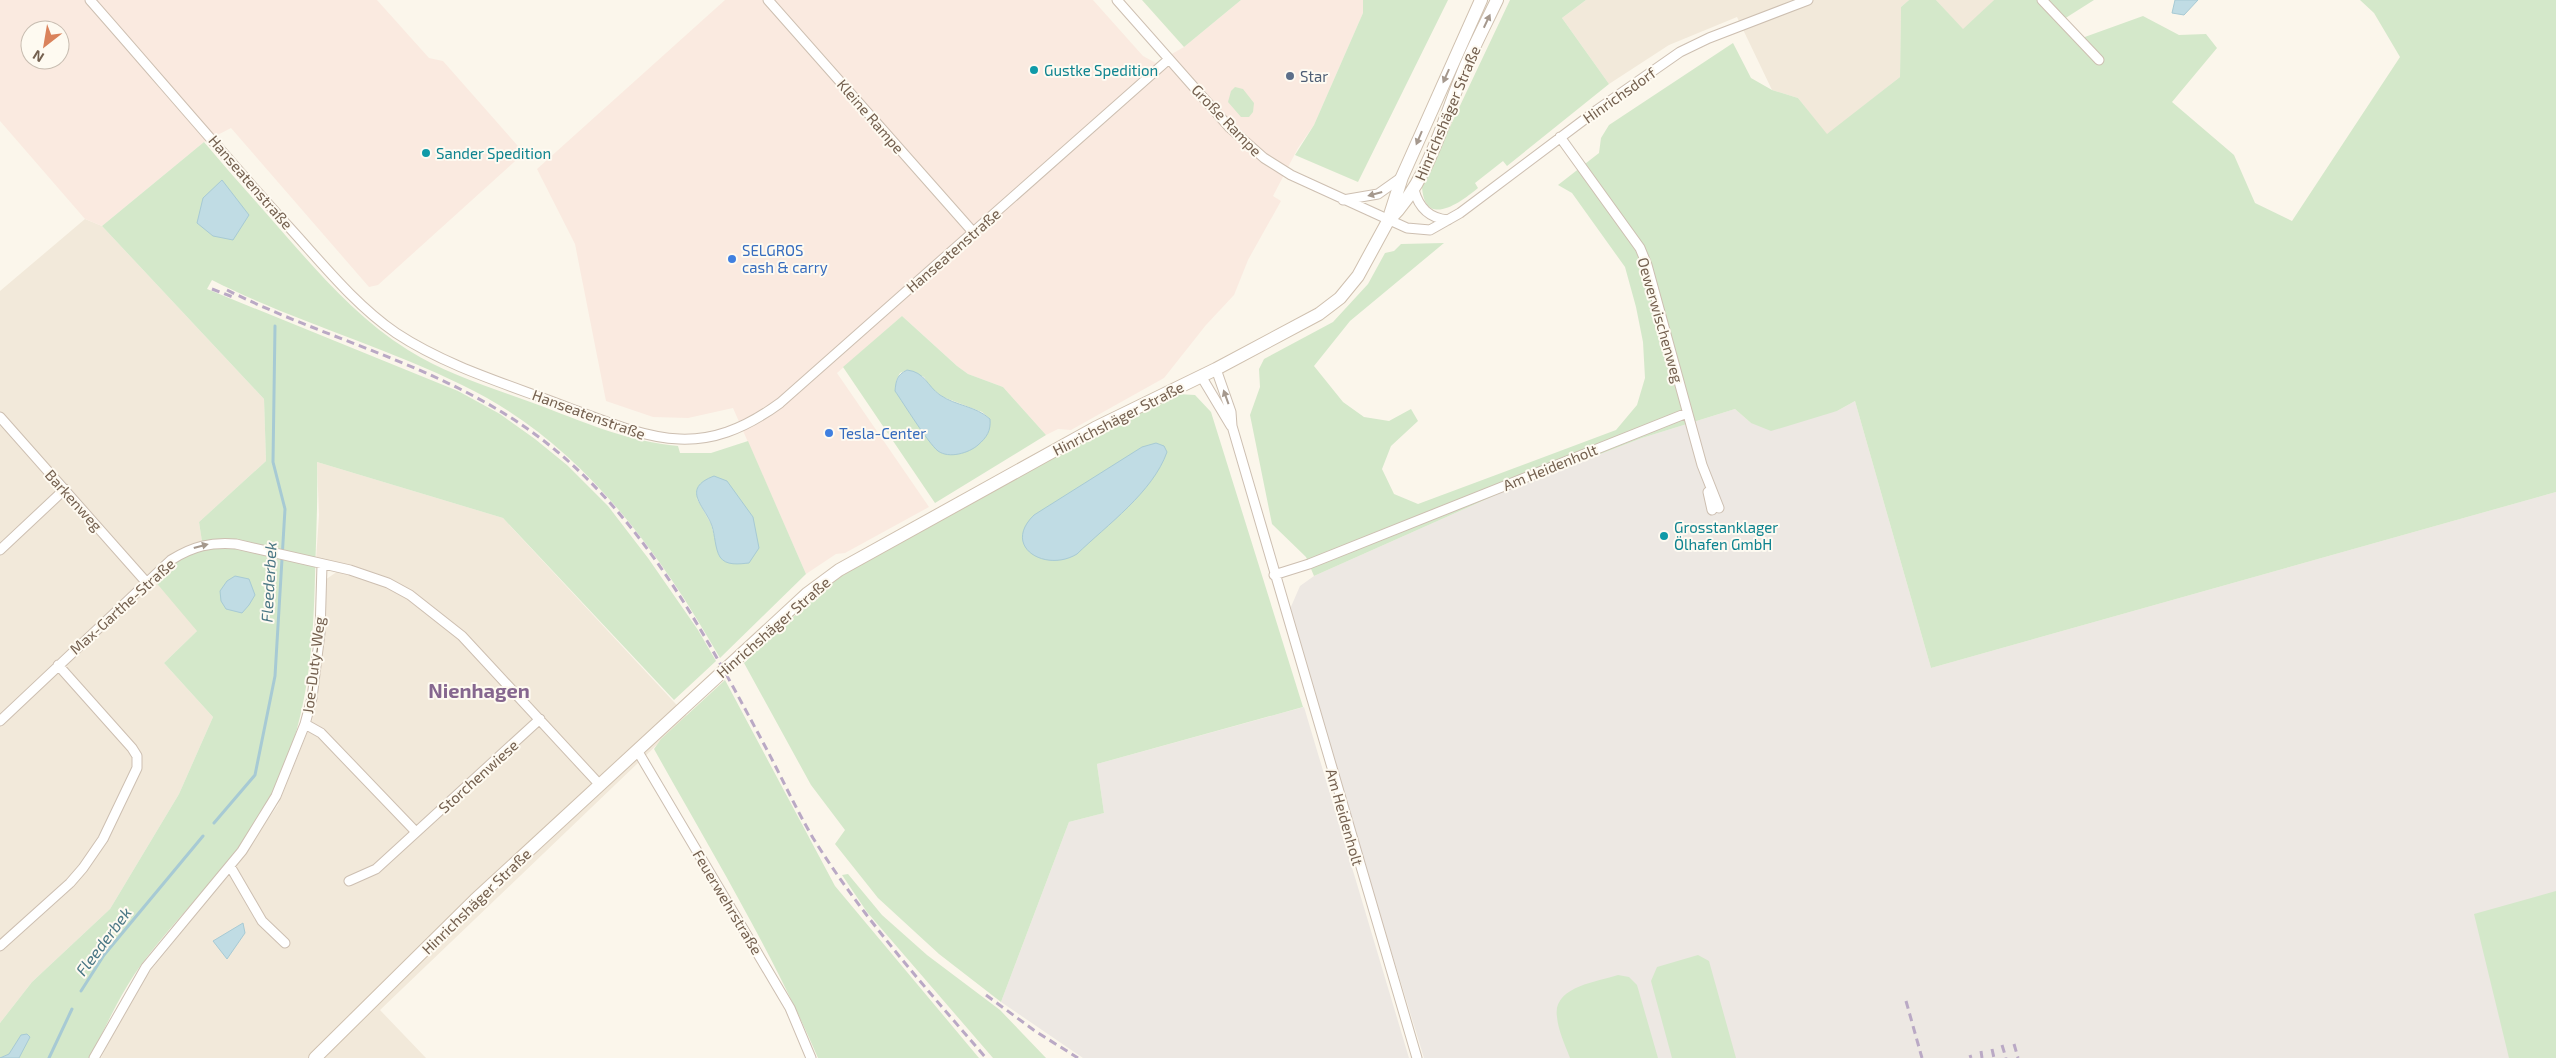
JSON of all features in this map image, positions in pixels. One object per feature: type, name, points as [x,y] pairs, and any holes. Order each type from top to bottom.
[{"type":"main road","name":"Hinrichshäger Straße","points":[[315,1058],[475,900],[808,593],[839,570],[1095,428],[1216,369],[1319,314],[1340,298],[1358,276],[1388,221],[1402,177],[1481,0]]},
{"type":"main road","name":"Hinrichshäger Straße","points":[[1388,221],[1405,204],[1414,190],[1444,124],[1467,63],[1497,0]]},
{"type":"street","name":"Hanseatenstraße","points":[[90,0],[264,199],[348,292],[372,314],[404,338],[462,367],[640,434],[660,439],[704,438],[725,434],[760,417],[780,403],[1169,59]]},
{"type":"street","name":"Kleine Rampe","points":[[768,0],[973,232]]},
{"type":"street","name":"Große Rampe","points":[[1117,0],[1250,147],[1284,171],[1388,221]]},
{"type":"street","name":"Hinrichsdorf","points":[[1388,221],[1417,230],[1430,230],[1448,220],[1560,137],[1680,52],[1709,38],[1808,0]]},
{"type":"street","points":[[2042,0],[2099,60]]},
{"type":"street","name":"Oewerwischenweg","points":[[1560,137],[1640,248],[1647,265],[1715,509]]},
{"type":"street","name":"Hinrichshäger Straße","points":[[1343,200],[1378,194],[1402,177]]},
{"type":"street","points":[[1414,190],[1425,211],[1440,219],[1448,220]]},
{"type":"street","name":"Am Heidenholt","points":[[1216,369],[1231,412],[1232,426],[1274,575],[1417,1058]]},
{"type":"street","name":"Am Heidenholt","points":[[1201,376],[1232,426]]},
{"type":"street","name":"Am Heidenholt","points":[[1274,575],[1309,564],[1687,413]]},
{"type":"street","name":"Barkenweg","points":[[0,417],[147,583]]},
{"type":"street","points":[[0,550],[65,489]]},
{"type":"street","name":"Max-Garthe-Straße","points":[[0,720],[171,560],[186,551],[217,543],[236,544],[350,570],[388,583],[434,612],[462,636],[600,785]]},
{"type":"street","name":"Joe-Duty-Weg","points":[[94,1058],[146,967],[230,866],[254,834],[276,796],[305,724],[317,661],[322,565]]},
{"type":"street","points":[[0,946],[70,883],[82,868],[103,839],[137,768],[137,756],[132,748],[58,665]]},
{"type":"street","name":"Storchenwiese","points":[[349,881],[376,869],[540,719]]},
{"type":"street","points":[[305,724],[321,732],[416,832]]},
{"type":"street","name":"Feuerwehrstraße","points":[[638,750],[790,1008],[811,1058]]},
{"type":"street","points":[[230,866],[262,921],[285,943]]},
{"type":"shaded area","points":[[0,0],[377,0],[429,58],[443,61],[524,153],[378,285],[369,287],[231,128],[204,142],[102,226],[85,219],[0,121]]},
{"type":"shaded area","points":[[725,0],[1093,0],[1143,56],[1156,63],[1184,47],[1241,0],[1363,0],[1363,13],[1314,125],[1298,148],[1273,196],[1281,201],[1248,260],[1234,295],[1206,325],[1164,378],[1071,430],[1058,429],[1046,435],[1003,387],[968,374],[902,316],[837,373],[929,507],[845,553],[836,554],[806,574],[733,408],[688,418],[653,417],[606,401],[575,244],[537,169]]},
{"type":"shaded area","points":[[1586,0],[1909,0],[1901,7],[1900,77],[1827,135],[1798,98],[1772,90],[1737,17],[1669,45],[1609,84],[1562,18]]},
{"type":"shaded area","points":[[1936,0],[1994,0],[1963,30]]},
{"type":"shaded area","points":[[85,219],[102,226],[264,399],[266,461],[199,522],[203,548],[197,631],[164,663],[213,717],[179,794],[110,909],[32,982],[0,1023],[0,291]]},
{"type":"shaded area","points":[[1855,401],[1931,668],[2556,492],[2556,1058],[1424,1058],[1313,696],[1290,609],[1300,586],[1314,576],[1507,490],[1642,438],[1735,409],[1751,423],[1837,411]]},
{"type":"shaded area","points":[[317,462],[503,518],[687,716],[380,1010],[426,1058],[101,1058],[123,1013],[147,975],[235,867],[278,805],[312,721],[323,649],[323,588],[325,580],[338,571],[316,560],[319,515]]},
{"type":"shaded area","points":[[1304,707],[1409,1058],[1083,1058],[1001,1002],[1069,822],[1104,813],[1097,764]]},
{"type":"green space","points":[[1142,0],[1241,0],[1184,47]]},
{"type":"green space","points":[[1363,0],[1448,0],[1358,182],[1295,155],[1314,125],[1363,13]]},
{"type":"green space","points":[[1510,0],[1586,0],[1562,18],[1609,84],[1507,166],[1503,161],[1475,183],[1478,188],[1471,194],[1444,209],[1429,207],[1424,199],[1422,186]]},
{"type":"green space","points":[[1909,0],[1936,0],[1963,29],[1994,0],[2094,0],[2064,19],[2082,38],[2143,16],[2179,35],[2206,34],[2217,48],[2172,102],[2234,155],[2255,203],[2292,221],[2400,57],[2374,13],[2360,0],[2556,0],[2556,492],[1931,668],[1855,401],[1837,411],[1771,431],[1751,423],[1735,409],[1642,438],[1507,490],[1314,576],[1306,557],[1272,524],[1250,415],[1260,387],[1259,369],[1264,359],[1333,322],[1368,284],[1385,253],[1394,251],[1401,244],[1444,243],[1350,321],[1314,366],[1343,402],[1364,417],[1389,421],[1411,409],[1418,421],[1391,446],[1382,469],[1394,494],[1418,504],[1616,430],[1637,405],[1645,378],[1643,342],[1636,307],[1625,267],[1572,193],[1558,185],[1599,153],[1601,138],[1609,125],[1733,43],[1751,78],[1772,90],[1798,98],[1827,134],[1900,77],[1901,7]]},
{"type":"green space","points":[[1235,87],[1243,89],[1254,103],[1253,112],[1249,117],[1241,117],[1228,102],[1231,91]]},
{"type":"green space","points":[[204,142],[300,252],[343,298],[390,338],[424,359],[474,382],[593,426],[643,441],[678,446],[680,453],[711,453],[748,441],[806,574],[720,658],[670,577],[642,538],[611,501],[578,467],[543,436],[504,408],[462,385],[400,357],[243,295],[212,280],[207,289],[458,391],[500,414],[535,439],[567,465],[608,506],[648,558],[698,630],[716,661],[674,700],[503,518],[317,462],[314,609],[308,676],[294,739],[269,801],[237,850],[162,938],[134,975],[116,1005],[90,1058],[0,1058],[0,1023],[32,982],[110,909],[179,794],[213,717],[164,663],[197,631],[154,580],[183,556],[203,548],[199,522],[266,461],[264,399],[102,226]],"holes":[[[696,497],[749,563],[720,557],[711,524]]]},
{"type":"green space","points":[[902,316],[968,374],[1003,387],[1046,435],[935,503],[843,367]],"holes":[[[907,370],[924,377],[931,388],[943,397],[982,412],[990,419],[896,381],[900,373]]]},
{"type":"green space","points":[[1177,394],[1195,395],[1211,412],[1303,707],[1097,764],[1104,813],[1069,822],[1001,1002],[939,954],[878,898],[835,844],[845,830],[811,785],[744,663],[812,599],[845,573],[1098,433]]},
{"type":"green space","points":[[725,680],[835,886],[979,1058],[818,1058],[761,940],[654,749],[661,739]]},
{"type":"green space","points":[[848,874],[882,915],[927,955],[1000,1010],[1046,1058],[993,1058],[867,912],[842,875]]},
{"type":"green space","points":[[2556,891],[2556,1058],[2509,1058],[2474,914]]},
{"type":"green space","points":[[1698,955],[1709,961],[1736,1058],[1672,1058],[1651,981],[1657,967]]},
{"type":"green space","points":[[1618,975],[1629,977],[1637,985],[1658,1058],[1570,1058],[1562,1038],[1557,1017],[1557,1007],[1561,999],[1577,987]]},
{"type":"water","points":[[2175,0],[2198,0],[2184,15],[2172,13]]},
{"type":"water","points":[[222,180],[249,215],[233,240],[213,236],[197,223],[203,198]]},
{"type":"water","points":[[907,370],[918,373],[946,399],[979,411],[990,419],[988,434],[984,439],[974,448],[964,453],[948,455],[938,451],[922,432],[895,391],[898,378]]},
{"type":"water","points":[[1156,443],[1164,446],[1167,452],[1151,481],[1128,507],[1077,554],[1065,559],[1053,560],[1032,554],[1025,546],[1022,537],[1025,527],[1034,515],[1142,447]]},
{"type":"water","points":[[714,476],[727,481],[753,517],[759,548],[749,563],[729,563],[718,554],[712,526],[701,505],[697,492],[698,486]]},
{"type":"water","points":[[235,576],[249,579],[255,595],[242,613],[226,609],[221,601],[220,591],[227,581]]},
{"type":"water","points":[[243,923],[245,933],[227,959],[213,941]]},
{"type":"water","points":[[27,1034],[30,1037],[19,1058],[0,1058],[9,1054],[21,1035]]},
{"type":"waterway","name":"Fleederbek","points":[[214,823],[255,775],[275,676],[285,509],[273,462],[275,326]]},
{"type":"waterway","name":"Fleederbek","points":[[81,991],[104,955],[203,836]]},
{"type":"waterway","name":"Fleederbek","points":[[49,1058],[72,1009]]},
{"type":"railway","points":[[212,289],[233,297]]},
{"type":"railway","points":[[227,290],[463,390],[500,411],[536,435],[574,466],[608,501],[639,538],[668,578],[719,662],[813,838],[832,868],[895,951],[986,1058]]},
{"type":"railway","points":[[986,995],[1035,1031],[1078,1058]]},
{"type":"railway","points":[[1906,1001],[1922,1058]]},
{"type":"railway","points":[[2014,1044],[2018,1058]]},
{"type":"railway","points":[[2002,1045],[2006,1058]]},
{"type":"railway","points":[[1992,1049],[1994,1058]]},
{"type":"railway","points":[[1981,1051],[1982,1058]]},
{"type":"place","name":"Gustke Spedition","points":[[1034,70]]},
{"type":"place","name":"Star","points":[[1290,76]]},
{"type":"place","name":"Sander Spedition","points":[[426,153]]},
{"type":"place","name":"SELGROS cash & carry","points":[[732,259]]},
{"type":"place","name":"Tesla-Center","points":[[829,433]]},
{"type":"place","name":"Grosstanklager Ölhafen GmbH","points":[[1664,536]]},
{"type":"district","name":"Nienhagen","points":[[479,690]]}]
